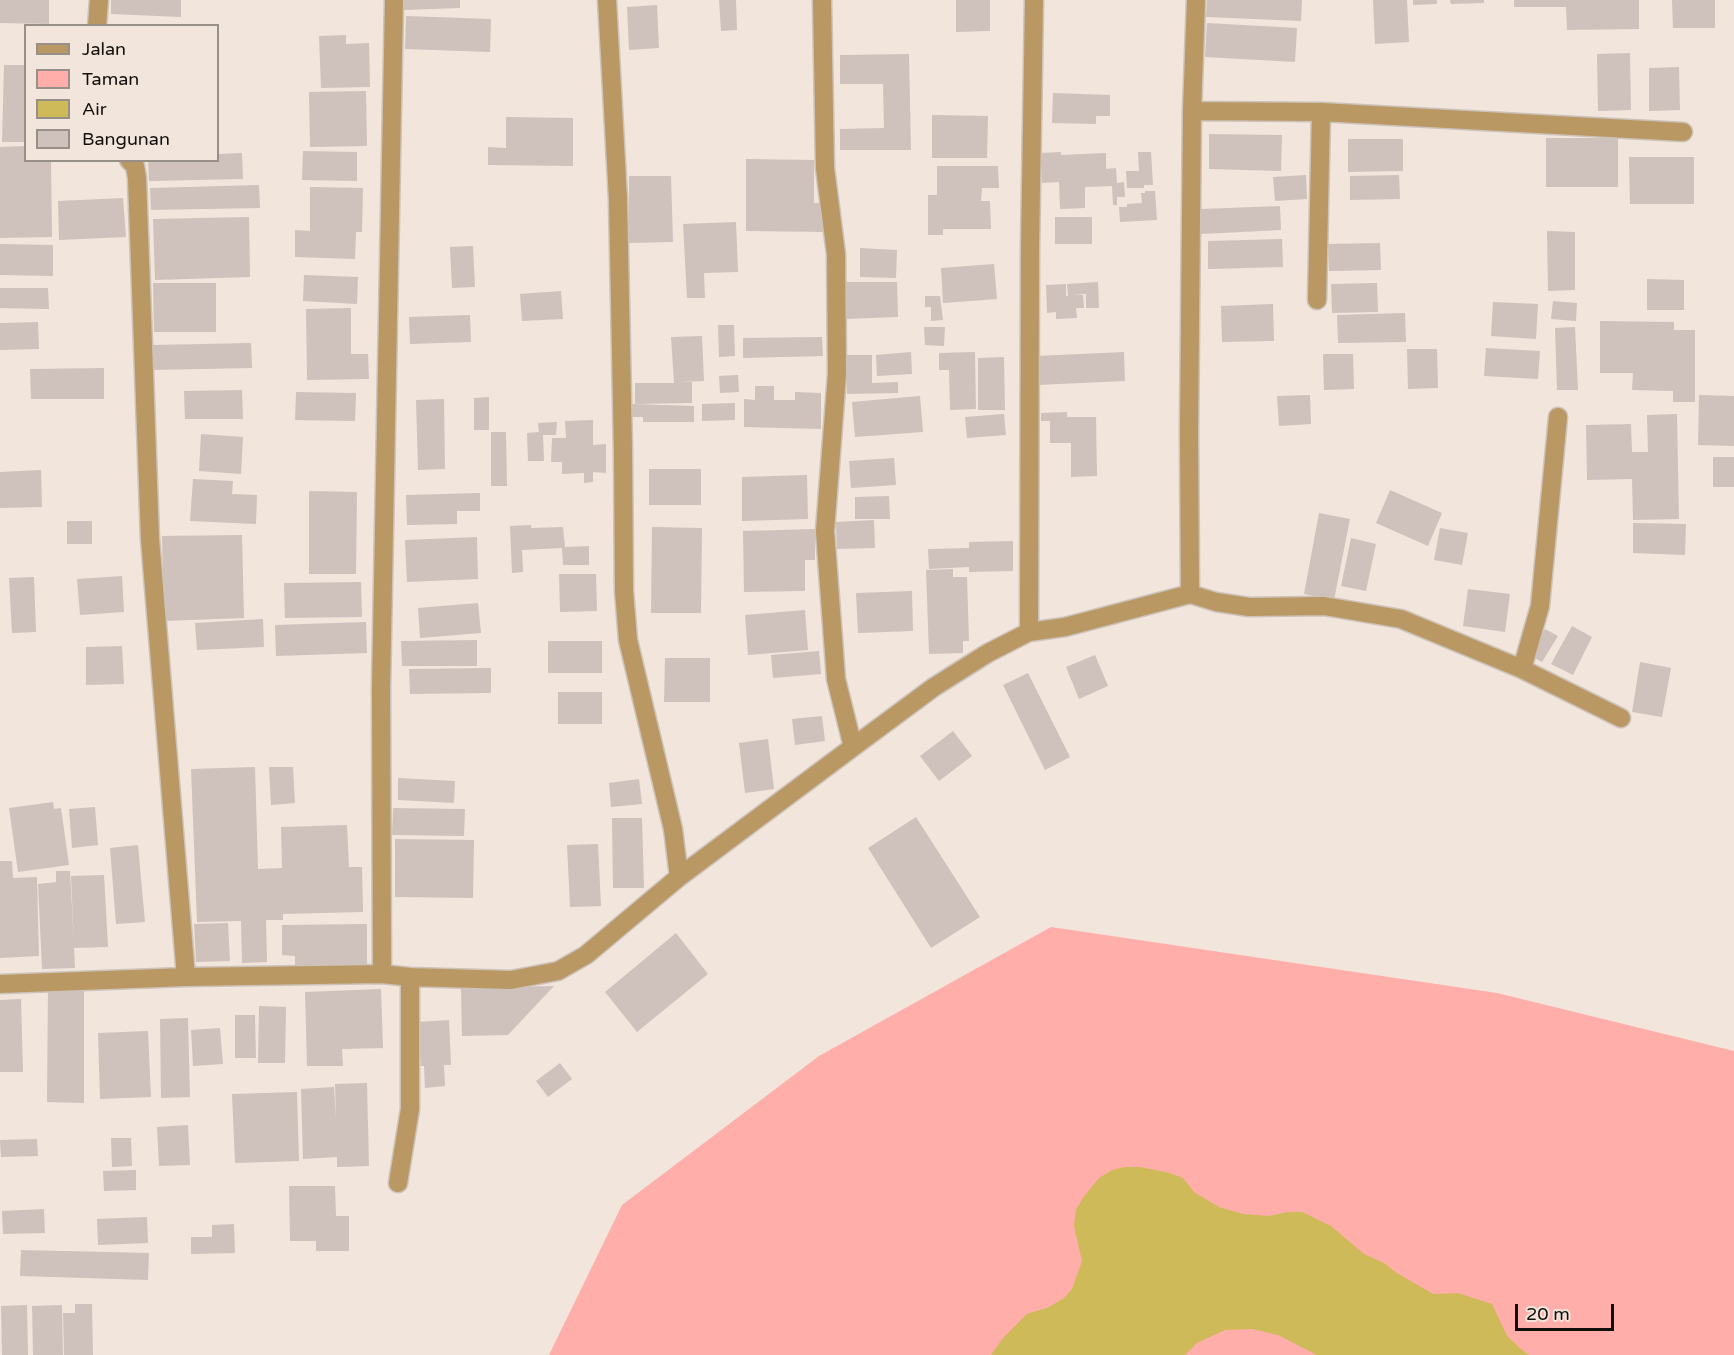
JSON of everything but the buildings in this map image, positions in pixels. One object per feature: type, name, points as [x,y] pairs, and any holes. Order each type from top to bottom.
[{"type":"street","points":[[97,24],[99,0]]},
{"type":"street","points":[[382,974],[381,687],[394,0]]},
{"type":"street","points":[[607,0],[618,199],[625,610],[628,640],[673,829],[679,877]]},
{"type":"street","points":[[822,0],[825,168],[836,254],[837,374],[825,531],[836,679],[853,747]]},
{"type":"street","points":[[1029,632],[1030,249],[1034,0]]},
{"type":"street","points":[[1190,594],[1192,111],[1196,0]]},
{"type":"street","points":[[1192,111],[1321,112],[1683,132]]},
{"type":"street","points":[[1317,300],[1321,112]]},
{"type":"street","points":[[131,162],[135,166],[137,178],[150,539],[186,977]]},
{"type":"street","points":[[1522,669],[1540,606],[1558,417]]},
{"type":"street","points":[[0,984],[186,977],[382,974],[511,980],[558,971],[586,955],[679,877],[934,687],[988,653],[1029,632],[1087,622],[1190,594],[1216,602],[1249,607],[1324,606],[1401,619],[1522,669],[1621,718]]},
{"type":"street","points":[[398,1183],[410,1109],[410,977]]},
{"type":"green space","points":[[1051,927],[1497,993],[1734,1051],[1734,1355],[549,1355],[622,1205],[819,1056]]},
{"type":"water","points":[[1140,1167],[1183,1178],[1194,1192],[1219,1207],[1243,1214],[1269,1216],[1287,1212],[1302,1212],[1331,1226],[1364,1254],[1384,1263],[1433,1294],[1458,1293],[1492,1304],[1507,1336],[1529,1355],[1317,1355],[1278,1335],[1252,1329],[1225,1330],[1197,1343],[1185,1355],[991,1355],[1003,1338],[1027,1314],[1049,1307],[1064,1298],[1072,1289],[1082,1261],[1074,1226],[1076,1210],[1099,1178],[1112,1170]]}]
